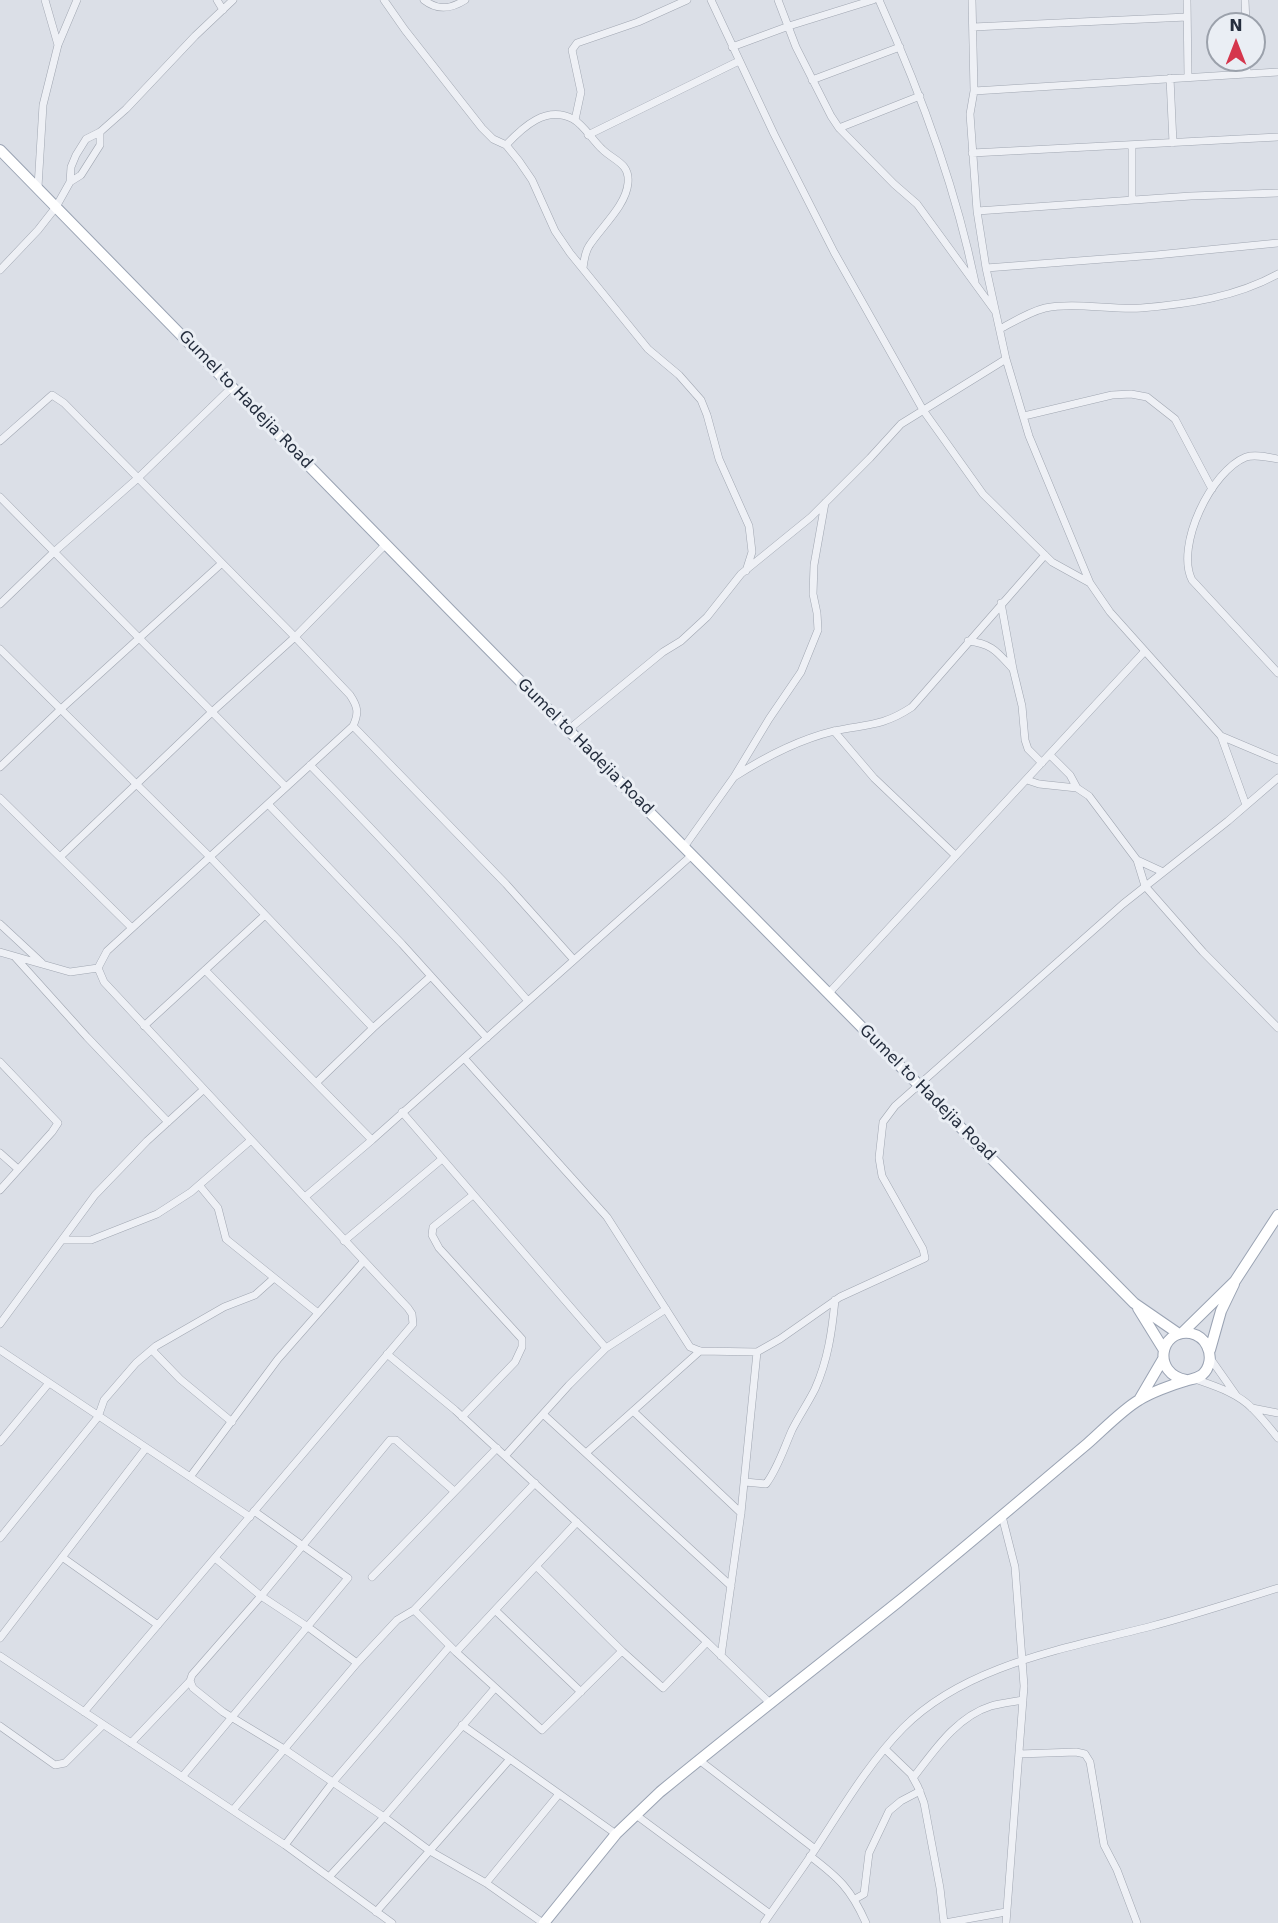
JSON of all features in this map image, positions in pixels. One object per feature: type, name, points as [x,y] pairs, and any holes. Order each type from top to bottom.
[{"type":"main road","name":"Gumel to Hadejia Road","points":[[0,150],[231,388],[1134,1303],[1181,1334]]},
{"type":"main road","points":[[543,1923],[616,1834],[660,1792],[897,1602],[1139,1400],[1203,1374],[1208,1367],[1221,1311],[1236,1281],[1278,1215]]},
{"type":"main road","points":[[1139,1400],[1172,1338],[1181,1334],[1210,1308],[1226,1288],[1236,1281]]},
{"type":"main road","points":[[1134,1303],[1163,1354],[1165,1367],[1170,1374],[1178,1379],[1190,1380]]},
{"type":"main road","points":[[1181,1334],[1199,1337],[1206,1343],[1210,1354]]},
{"type":"street","points":[[45,0],[58,45]]},
{"type":"street","points":[[38,187],[43,105],[58,45],[77,0]]},
{"type":"street","points":[[217,0],[223,9]]},
{"type":"street","points":[[0,270],[27,243],[56,207],[70,182],[71,166],[76,154],[86,139],[100,132],[126,109],[195,36],[233,0]]},
{"type":"street","points":[[384,0],[482,128],[493,139],[506,145],[532,180],[555,231],[570,254],[648,349],[679,375],[701,400],[719,459],[749,526],[752,552],[746,570]]},
{"type":"street","points":[[424,0],[439,8],[447,8],[465,0]]},
{"type":"street","points":[[575,120],[581,92],[572,50],[577,43],[638,22],[687,0]]},
{"type":"street","points":[[711,0],[834,252],[923,410],[983,494],[1052,562],[1090,583]]},
{"type":"street","points":[[778,0],[796,47],[839,128],[917,204],[996,313]]},
{"type":"street","points":[[732,47],[789,26],[873,0]]},
{"type":"street","points":[[879,0],[920,96],[951,184],[975,285]]},
{"type":"street","points":[[972,0],[974,91],[970,114],[977,211],[986,268],[1006,359],[1029,436],[1090,583],[1110,612],[1221,736],[1246,805]]},
{"type":"street","points":[[1187,0],[1188,77]]},
{"type":"street","points":[[973,27],[1187,18]]},
{"type":"street","points":[[812,80],[900,47]]},
{"type":"street","points":[[588,135],[739,61]]},
{"type":"street","points":[[974,91],[1278,72]]},
{"type":"street","points":[[1170,78],[1173,143]]},
{"type":"street","points":[[839,128],[920,96]]},
{"type":"street","points":[[506,145],[532,120],[559,115],[575,120],[604,151],[624,165],[628,173],[625,196],[589,246],[583,268]]},
{"type":"street","points":[[70,182],[81,175],[100,145],[100,132]]},
{"type":"street","points":[[972,153],[1278,136]]},
{"type":"street","points":[[1132,145],[1132,200]]},
{"type":"street","points":[[977,211],[1278,193]]},
{"type":"street","points":[[986,268],[1278,243]]},
{"type":"street","points":[[1000,329],[1032,312],[1047,308],[1065,306],[1141,308],[1213,299],[1239,292],[1278,274]]},
{"type":"street","points":[[568,730],[663,652],[681,641],[706,617],[746,570],[811,517],[901,424],[1006,359]]},
{"type":"street","points":[[0,604],[54,552],[138,478],[231,388]]},
{"type":"street","points":[[1024,416],[1112,395],[1131,394],[1147,397],[1174,419],[1212,489]]},
{"type":"street","points":[[0,441],[52,396],[64,403],[295,637],[350,695],[357,706],[357,716],[353,726],[107,951],[98,968]]},
{"type":"street","points":[[1278,459],[1253,456],[1244,458],[1233,466],[1212,489],[1198,512],[1189,543],[1187,570],[1192,580],[1278,673]]},
{"type":"street","points":[[0,497],[286,787]]},
{"type":"street","points":[[305,1197],[574,960],[688,851],[769,719],[801,672],[818,630],[818,613],[813,594],[814,566],[825,503]]},
{"type":"street","points":[[60,857],[213,711],[295,637],[385,544]]},
{"type":"street","points":[[734,777],[768,755],[795,744],[834,731],[869,726],[897,717],[912,707],[1045,555]]},
{"type":"street","points":[[0,768],[61,709],[222,563]]},
{"type":"street","points":[[1001,603],[1022,706],[1025,740],[1028,749],[1042,763]]},
{"type":"street","points":[[968,641],[983,643],[992,648],[1013,669]]},
{"type":"street","points":[[0,649],[210,857],[373,1028]]},
{"type":"street","points":[[828,994],[1145,651]]},
{"type":"street","points":[[353,726],[474,851],[574,960]]},
{"type":"street","points":[[834,731],[874,778],[955,855]]},
{"type":"street","points":[[1221,736],[1278,760]]},
{"type":"street","points":[[1050,755],[1070,775],[1077,788]]},
{"type":"street","points":[[310,765],[404,861],[528,1001]]},
{"type":"street","points":[[464,1058],[607,1217],[690,1347],[700,1351],[757,1352],[780,1339],[835,1300],[925,1258],[923,1250],[882,1176],[879,1158],[883,1122],[895,1106],[1123,904],[1278,778]]},
{"type":"street","points":[[1027,780],[1039,784],[1077,788],[1089,796],[1137,860],[1145,886],[1203,952],[1278,1028]]},
{"type":"street","points":[[0,798],[132,928]]},
{"type":"street","points":[[268,804],[487,1038]]},
{"type":"street","points":[[1137,860],[1163,872]]},
{"type":"street","points":[[144,1026],[265,915]]},
{"type":"street","points":[[0,924],[45,966]]},
{"type":"street","points":[[0,952],[70,972],[98,968]]},
{"type":"street","points":[[15,957],[168,1122]]},
{"type":"street","points":[[84,1712],[413,1324],[414,1319],[408,1308],[104,982],[98,968]]},
{"type":"street","points":[[206,970],[372,1140]]},
{"type":"street","points":[[316,1083],[431,976]]},
{"type":"street","points":[[0,1062],[58,1122],[52,1132],[0,1190]]},
{"type":"street","points":[[0,1324],[95,1195],[147,1141],[203,1090]]},
{"type":"street","points":[[402,1112],[606,1347]]},
{"type":"street","points":[[63,1240],[91,1240],[157,1214],[199,1185],[251,1140]]},
{"type":"street","points":[[0,1153],[18,1169]]},
{"type":"street","points":[[344,1241],[442,1159]]},
{"type":"street","points":[[199,1185],[218,1208],[226,1239],[318,1314]]},
{"type":"street","points":[[462,1417],[515,1362],[522,1347],[522,1339],[439,1248],[432,1235],[434,1227],[473,1195]]},
{"type":"street","points":[[190,1477],[278,1359],[363,1262]]},
{"type":"street","points":[[0,1538],[98,1417],[104,1400],[136,1364],[152,1350],[224,1307],[255,1295],[274,1278]]},
{"type":"street","points":[[745,1482],[766,1484],[772,1476],[793,1428],[815,1390],[828,1356],[835,1300]]},
{"type":"street","points":[[505,1456],[606,1347],[666,1309]]},
{"type":"street","points":[[0,1350],[190,1477],[303,1545],[348,1578],[182,1777]]},
{"type":"street","points":[[152,1350],[180,1379],[232,1422]]},
{"type":"street","points":[[586,1453],[700,1351]]},
{"type":"street","points":[[721,1656],[745,1482],[757,1352]]},
{"type":"street","points":[[387,1354],[535,1483],[770,1703]]},
{"type":"street","points":[[1210,1354],[1237,1397]]},
{"type":"street","points":[[1190,1380],[1220,1388],[1237,1397],[1252,1408],[1278,1438]]},
{"type":"street","points":[[0,1442],[49,1383]]},
{"type":"street","points":[[1252,1408],[1278,1413]]},
{"type":"street","points":[[633,1411],[741,1513]]},
{"type":"street","points":[[543,1414],[731,1586]]},
{"type":"street","points":[[131,1743],[190,1681],[192,1675],[261,1596],[390,1440],[396,1440],[454,1491]]},
{"type":"street","points":[[0,1638],[146,1448]]},
{"type":"street","points":[[372,1577],[496,1448]]},
{"type":"street","points":[[233,1810],[357,1663],[397,1620],[414,1610],[535,1483]]},
{"type":"street","points":[[1002,1516],[1015,1567],[1024,1686],[1006,1923]]},
{"type":"street","points":[[456,1652],[577,1522]]},
{"type":"street","points":[[62,1557],[158,1625]]},
{"type":"street","points":[[215,1558],[261,1596],[357,1663]]},
{"type":"street","points":[[536,1566],[663,1688],[707,1642]]},
{"type":"street","points":[[764,1923],[846,1799],[904,1726],[934,1703],[969,1681],[1022,1660],[1175,1620],[1278,1588]]},
{"type":"street","points":[[414,1610],[456,1652],[542,1730],[622,1651]]},
{"type":"street","points":[[495,1610],[580,1692]]},
{"type":"street","points":[[285,1845],[333,1782],[450,1646]]},
{"type":"street","points":[[0,1656],[285,1845],[392,1923]]},
{"type":"street","points":[[190,1681],[193,1688],[232,1717],[384,1816],[430,1851],[486,1883],[543,1923]]},
{"type":"street","points":[[329,1877],[495,1688]]},
{"type":"street","points":[[913,1778],[934,1750],[975,1712],[992,1705],[1023,1700]]},
{"type":"street","points":[[0,1726],[55,1765],[65,1763],[103,1725]]},
{"type":"street","points":[[462,1725],[616,1834]]},
{"type":"street","points":[[885,1749],[913,1778],[920,1791],[945,1923],[1006,1912]]},
{"type":"street","points":[[1019,1754],[1076,1752],[1085,1754],[1090,1762],[1104,1845],[1117,1870],[1137,1923]]},
{"type":"street","points":[[376,1912],[510,1759]]},
{"type":"street","points":[[699,1760],[815,1849]]},
{"type":"street","points":[[855,1899],[864,1894],[869,1853],[890,1811],[901,1801],[920,1791]]},
{"type":"street","points":[[486,1883],[559,1794]]},
{"type":"street","points":[[636,1815],[770,1914]]},
{"type":"street","points":[[810,1856],[835,1875],[855,1899],[866,1923]]}]
